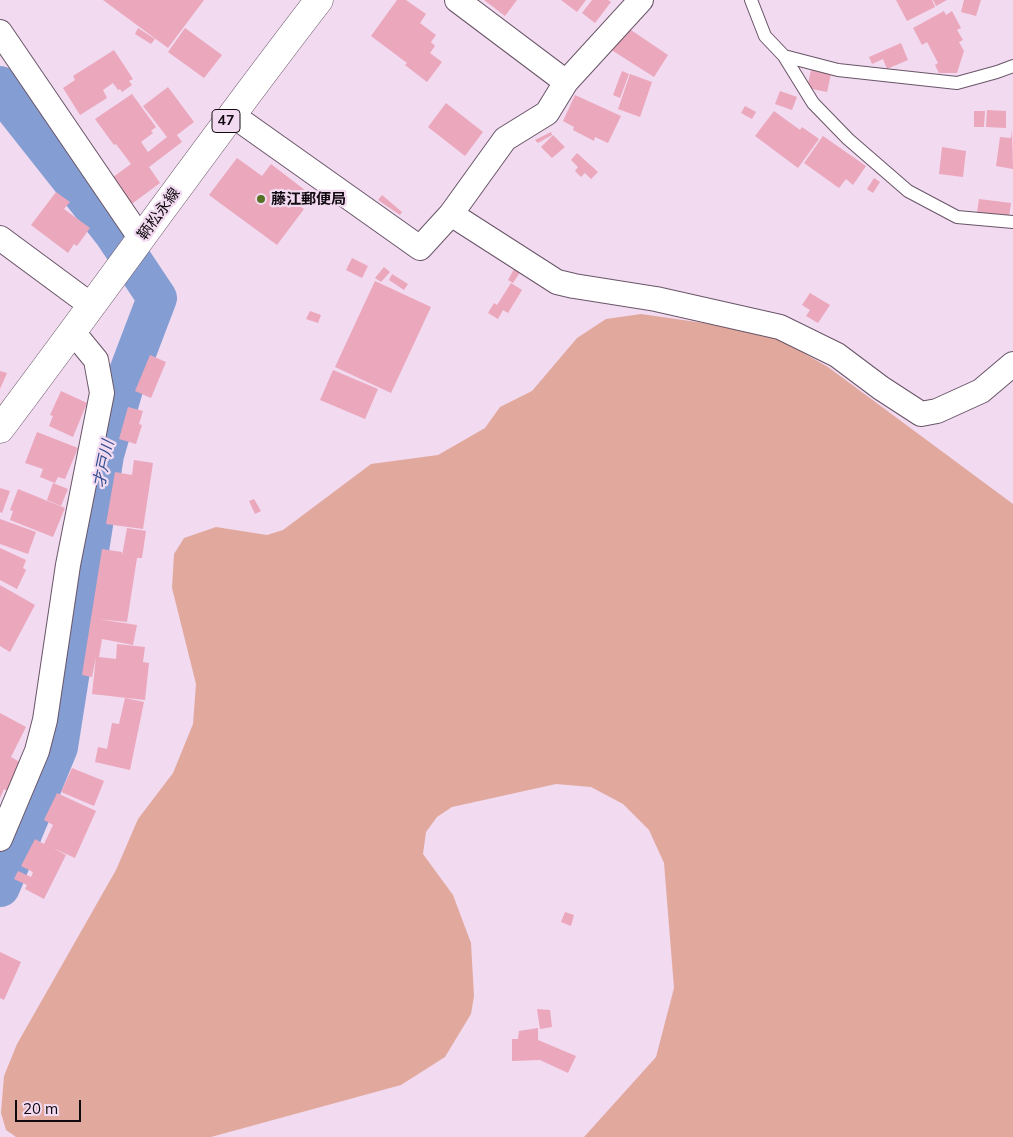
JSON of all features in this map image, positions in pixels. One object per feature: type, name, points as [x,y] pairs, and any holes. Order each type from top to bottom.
[{"type":"main road","name":"鞆松永線","points":[[0,429],[139,242],[231,114],[319,0]]},
{"type":"street","points":[[457,0],[566,82]]},
{"type":"street","points":[[231,114],[420,248],[451,214],[505,139],[547,113],[566,82],[641,0]]},
{"type":"street","points":[[0,32],[139,242]]},
{"type":"street","points":[[451,214],[557,282],[656,299],[780,327],[838,355],[881,388],[921,414],[937,411],[981,391],[1013,364]]},
{"type":"street","points":[[0,238],[92,306]]},
{"type":"street","points":[[0,839],[36,751],[45,720],[68,565],[102,393],[96,360],[73,332]]},
{"type":"lane","points":[[751,0],[765,36],[784,56],[813,102],[848,139],[908,191],[957,217],[1013,222]]},
{"type":"lane","points":[[784,56],[838,70],[957,83],[1013,66]]},
{"type":"shaded area","points":[[641,314],[767,332],[828,367],[1013,504],[1013,1137],[584,1137],[656,1057],[674,988],[664,863],[649,830],[623,804],[591,787],[556,784],[452,807],[437,817],[426,832],[423,854],[453,895],[471,943],[474,996],[471,1014],[445,1057],[401,1085],[211,1137],[16,1137],[6,1130],[1,1113],[4,1076],[17,1044],[116,870],[138,819],[173,773],[193,724],[196,684],[172,588],[174,554],[184,538],[216,527],[267,535],[283,530],[371,464],[438,455],[485,428],[500,407],[532,391],[577,338],[606,319]]},
{"type":"building","points":[[103,0],[204,0],[168,48]]},
{"type":"building","points":[[397,0],[406,0],[426,14],[420,23],[436,35],[431,42],[435,46],[430,53],[442,62],[427,82],[405,65],[407,63],[371,36]]},
{"type":"building","points":[[484,0],[517,0],[505,16]]},
{"type":"building","points":[[561,0],[586,0],[577,12]]},
{"type":"building","points":[[592,0],[608,0],[611,2],[595,23],[582,13]]},
{"type":"building","points":[[896,0],[932,0],[935,7],[907,21]]},
{"type":"building","points":[[933,0],[947,0],[936,6]]},
{"type":"building","points":[[964,0],[981,0],[976,16],[961,12]]},
{"type":"building","points":[[944,11],[946,15],[952,11],[961,28],[957,30],[963,40],[959,42],[964,51],[957,73],[939,73],[935,65],[938,63],[927,42],[922,45],[913,28]]},
{"type":"building","points":[[625,26],[668,55],[654,77],[610,49]]},
{"type":"building","points":[[138,28],[155,39],[151,44],[135,34]]},
{"type":"building","points":[[185,28],[222,55],[204,78],[168,52]]},
{"type":"building","points":[[901,43],[908,60],[887,69],[883,59],[872,64],[869,57]]},
{"type":"building","points":[[114,50],[133,79],[129,81],[132,85],[122,92],[113,83],[103,90],[107,98],[80,115],[63,88],[75,80],[73,76]]},
{"type":"building","points":[[811,70],[831,74],[827,92],[807,88]]},
{"type":"building","points":[[622,71],[629,74],[620,98],[613,95]]},
{"type":"building","points":[[630,74],[652,82],[640,117],[618,109]]},
{"type":"building","points":[[168,87],[194,122],[177,135],[182,142],[149,167],[160,183],[129,206],[109,180],[131,164],[95,119],[132,94],[156,127],[151,131],[153,133],[141,142],[148,152],[167,137],[143,106]]},
{"type":"building","points":[[780,91],[797,97],[792,110],[775,104]]},
{"type":"building","points":[[575,95],[621,116],[608,143],[595,137],[594,141],[573,130],[574,127],[563,121]]},
{"type":"building","points":[[446,103],[483,132],[465,156],[428,127]]},
{"type":"building","points":[[745,106],[756,112],[752,119],[741,113]]},
{"type":"building","points":[[987,110],[1006,111],[1006,128],[986,127]]},
{"type":"building","points":[[774,111],[800,130],[802,127],[819,139],[798,168],[755,136]]},
{"type":"building","points":[[974,111],[985,111],[984,127],[974,127]]},
{"type":"building","points":[[1012,130],[1013,169],[996,166],[1000,137],[1011,138]]},
{"type":"building","points":[[551,132],[552,135],[538,143],[535,140]]},
{"type":"building","points":[[553,135],[565,147],[552,158],[541,147]]},
{"type":"building","points":[[823,136],[866,166],[853,185],[846,179],[839,188],[804,163]]},
{"type":"building","points":[[942,147],[966,151],[963,177],[939,174]]},
{"type":"building","points":[[577,153],[598,172],[591,179],[585,173],[581,177],[575,171],[578,167],[571,160]]},
{"type":"building","points":[[237,158],[262,176],[271,164],[306,191],[296,204],[304,209],[277,245],[209,195]]},
{"type":"building","points":[[874,178],[880,182],[873,193],[867,189]]},
{"type":"building","points":[[56,192],[70,202],[64,209],[90,228],[77,246],[74,244],[68,253],[31,225]]},
{"type":"building","points":[[382,195],[402,212],[400,215],[378,200]]},
{"type":"building","points":[[979,199],[1011,203],[1009,217],[977,212]]},
{"type":"building","points":[[352,258],[368,266],[362,278],[346,270]]},
{"type":"building","points":[[384,267],[390,272],[381,282],[375,278]]},
{"type":"building","points":[[515,267],[521,271],[513,283],[508,280]]},
{"type":"building","points":[[392,274],[408,284],[404,290],[389,280]]},
{"type":"building","points":[[375,281],[431,307],[391,393],[335,367]]},
{"type":"building","points":[[511,283],[522,290],[508,313],[503,310],[498,319],[488,313],[494,303],[497,305]]},
{"type":"building","points":[[810,293],[830,305],[818,323],[806,316],[810,310],[802,305]]},
{"type":"building","points":[[310,311],[321,315],[318,323],[306,319]]},
{"type":"building","points":[[150,355],[166,362],[151,398],[135,391]]},
{"type":"building","points":[[333,370],[378,389],[365,419],[320,400]]},
{"type":"building","points":[[0,371],[7,373],[0,389]]},
{"type":"building","points":[[61,391],[87,403],[73,437],[49,426],[53,416],[50,415]]},
{"type":"building","points":[[128,407],[143,411],[139,424],[142,425],[136,444],[119,439]]},
{"type":"building","points":[[37,432],[78,448],[65,479],[58,477],[55,483],[40,477],[43,469],[25,463]]},
{"type":"building","points":[[134,460],[153,463],[143,529],[106,524],[115,472],[132,475]]},
{"type":"building","points":[[53,483],[68,489],[61,506],[47,500]]},
{"type":"building","points":[[0,488],[10,491],[2,513],[0,512]]},
{"type":"building","points":[[18,489],[65,508],[53,537],[10,520],[13,511],[10,510]]},
{"type":"building","points":[[254,499],[261,511],[255,514],[249,501]]},
{"type":"building","points":[[0,519],[36,532],[28,554],[0,544]]},
{"type":"building","points":[[127,528],[146,531],[142,558],[137,558],[127,622],[98,619],[137,625],[133,645],[102,639],[99,657],[116,659],[117,644],[145,647],[143,662],[149,663],[145,700],[92,694],[96,657],[92,677],[82,675],[102,549],[122,552],[122,556]]},
{"type":"building","points":[[0,548],[26,560],[23,568],[26,570],[17,589],[0,580]]},
{"type":"building","points":[[0,585],[35,605],[10,652],[0,646]]},
{"type":"building","points":[[125,698],[144,702],[130,770],[95,762],[98,747],[107,749],[112,723],[119,724]]},
{"type":"building","points":[[0,713],[26,727],[11,757],[23,764],[9,792],[4,789],[0,798]]},
{"type":"building","points":[[72,768],[104,781],[94,806],[61,792]]},
{"type":"building","points":[[57,793],[96,811],[75,858],[53,848],[66,855],[44,899],[25,889],[27,885],[14,879],[18,871],[31,877],[33,872],[21,866],[35,839],[44,844],[53,825],[44,820]]},
{"type":"building","points":[[565,912],[574,915],[571,926],[561,922]]},
{"type":"building","points":[[0,952],[21,962],[4,1000],[0,998]]},
{"type":"building","points":[[537,1009],[550,1010],[552,1027],[540,1029]]},
{"type":"building","points":[[538,1028],[538,1040],[576,1056],[568,1073],[540,1060],[512,1061],[512,1039],[518,1039],[519,1031]]},
{"type":"waterway","name":"才戸川","points":[[0,86],[7,98],[113,232],[157,298],[125,382],[104,455],[58,747],[0,887]]},
{"type":"place","name":"藤江郵便局","points":[[261,199]]}]
